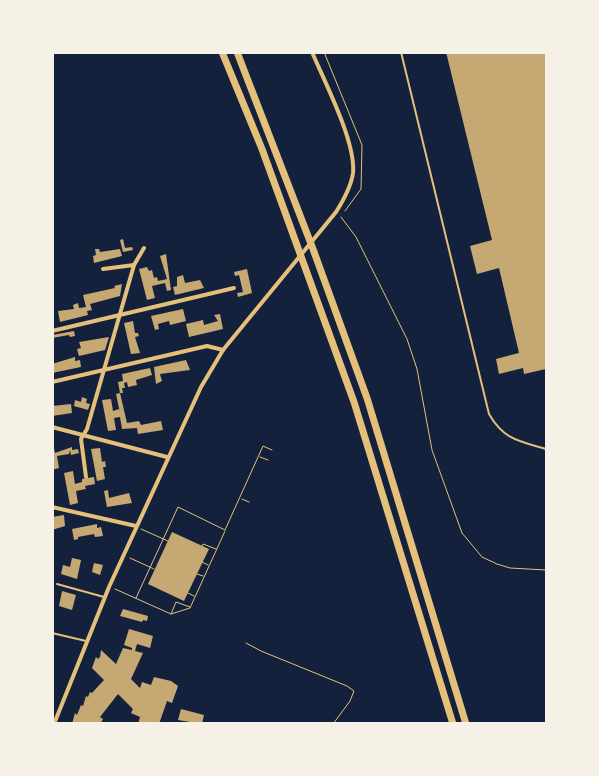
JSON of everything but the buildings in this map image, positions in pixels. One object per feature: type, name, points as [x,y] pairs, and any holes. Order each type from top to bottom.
[{"type":"highway","points":[[222,52],[262,149],[354,402],[453,724]]},
{"type":"highway","points":[[237,52],[313,249],[367,398],[466,724]]},
{"type":"street","points":[[54,724],[104,597],[167,456],[201,387],[223,350],[336,212],[349,188],[352,173],[352,154],[312,52]]},
{"type":"street","points":[[86,477],[81,439],[104,370],[134,265],[144,248]]},
{"type":"street","points":[[102,269],[134,265]]},
{"type":"street","points":[[52,332],[234,288]]},
{"type":"street","points":[[52,382],[207,346],[223,350]]},
{"type":"street","points":[[52,427],[167,456]]},
{"type":"street","points":[[52,507],[136,526]]},
{"type":"lane","points":[[401,52],[489,414],[497,428],[505,435],[546,449]]},
{"type":"lane","points":[[56,584],[104,597]]},
{"type":"lane","points":[[52,633],[86,641]]},
{"type":"path","points":[[336,212],[356,237],[407,339],[417,369],[434,457],[462,533],[482,556],[496,564],[510,568],[546,570]]},
{"type":"path","points":[[109,587],[171,614],[190,608],[264,446],[272,450]]},
{"type":"path","points":[[259,457],[268,460]]},
{"type":"path","points":[[241,498],[249,502]]},
{"type":"path","points":[[136,598],[178,507],[225,530]]},
{"type":"path","points":[[136,526],[168,541]]},
{"type":"path","points":[[202,546],[203,544],[216,550]]},
{"type":"path","points":[[124,555],[154,570]]},
{"type":"path","points":[[202,562],[209,566]]},
{"type":"path","points":[[197,574],[204,577]]},
{"type":"path","points":[[188,594],[195,597]]},
{"type":"path","points":[[171,614],[178,598]]},
{"type":"path","points":[[176,602],[190,608]]},
{"type":"path","points":[[246,643],[261,652],[347,686],[354,691],[350,701],[333,724]]}]
